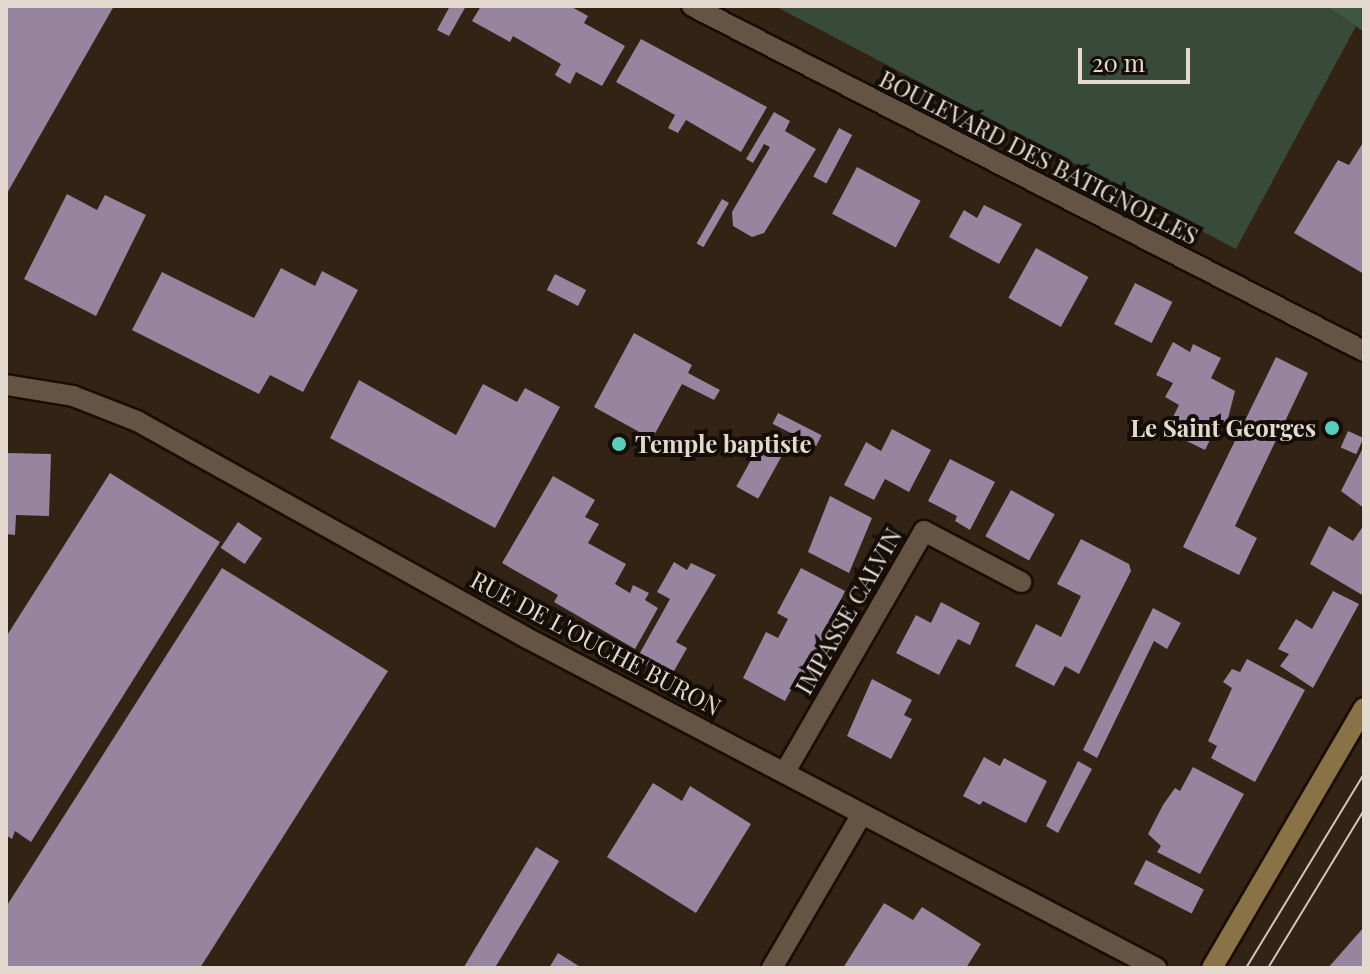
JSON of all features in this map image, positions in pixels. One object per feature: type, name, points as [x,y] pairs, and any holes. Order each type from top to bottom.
[{"type":"street","name":"BOULEVARD DES BATIGNOLLES","points":[[692,6],[1364,351]]},
{"type":"street","name":"RUE DE L'OUCHE BURON","points":[[6,385],[73,396],[137,421],[525,637],[786,770],[862,814],[1156,968]]},
{"type":"street","name":"IMPASSE CALVIN","points":[[786,770],[924,531],[1021,582]]},
{"type":"street","points":[[1212,968],[1364,708]]},
{"type":"street","points":[[772,968],[862,814]]},
{"type":"green space","points":[[775,6],[1326,6],[1356,26],[1236,249]]},
{"type":"green space","points":[[1326,6],[1364,6],[1364,32],[1356,26]]},
{"type":"building","points":[[6,6],[114,6],[6,195]]},
{"type":"building","points":[[450,6],[466,6],[449,36],[437,30]]},
{"type":"building","points":[[481,6],[570,6],[588,16],[584,23],[625,46],[602,86],[576,72],[570,84],[555,75],[561,64],[513,36],[510,42],[472,21]]},
{"type":"building","points":[[641,39],[767,107],[741,152],[686,120],[678,133],[668,128],[675,115],[616,82]]},
{"type":"building","points":[[774,112],[790,121],[785,131],[816,149],[764,233],[752,237],[733,226],[732,212],[770,147],[764,144],[753,163],[746,159]]},
{"type":"building","points":[[839,128],[852,135],[826,184],[813,177]]},
{"type":"building","points":[[1364,141],[1364,274],[1294,233],[1338,160],[1349,165]]},
{"type":"building","points":[[857,167],[921,201],[896,248],[832,214]]},
{"type":"building","points":[[67,194],[97,210],[105,195],[146,215],[96,316],[24,279]]},
{"type":"building","points":[[722,199],[729,203],[703,247],[696,243]]},
{"type":"building","points":[[984,205],[1022,224],[999,264],[949,237],[964,210],[977,218]]},
{"type":"building","points":[[1036,248],[1088,277],[1061,327],[1008,298]]},
{"type":"building","points":[[281,268],[315,286],[322,271],[358,290],[303,392],[270,375],[259,394],[132,330],[162,272],[254,318]]},
{"type":"building","points":[[555,274],[586,290],[578,306],[547,290]]},
{"type":"building","points":[[1135,283],[1172,302],[1152,343],[1114,324]]},
{"type":"building","points":[[634,333],[692,365],[688,373],[720,390],[714,400],[682,384],[652,439],[594,407]]},
{"type":"building","points":[[1173,342],[1190,352],[1193,344],[1221,358],[1211,378],[1235,391],[1225,430],[1217,426],[1205,450],[1166,431],[1179,405],[1165,397],[1173,383],[1156,375]]},
{"type":"building","points":[[1276,357],[1308,373],[1235,526],[1257,538],[1239,575],[1183,547]]},
{"type":"building","points":[[359,380],[456,435],[483,384],[517,402],[525,388],[560,407],[495,528],[330,438]]},
{"type":"building","points":[[778,413],[822,435],[816,446],[773,424]]},
{"type":"building","points":[[892,429],[931,450],[909,492],[885,479],[874,500],[844,485],[866,442],[881,451]]},
{"type":"building","points":[[1348,431],[1364,438],[1356,454],[1341,447]]},
{"type":"building","points":[[761,442],[783,454],[758,499],[736,487]]},
{"type":"building","points":[[1364,446],[1364,508],[1341,491]]},
{"type":"building","points":[[6,453],[51,454],[49,516],[16,515],[15,535],[6,534]]},
{"type":"building","points":[[950,459],[995,482],[970,530],[955,521],[957,516],[928,501]]},
{"type":"building","points":[[110,473],[220,542],[31,842],[15,831],[12,839],[6,835],[6,637]]},
{"type":"building","points":[[553,476],[595,500],[585,517],[599,524],[588,543],[626,564],[615,584],[630,593],[633,585],[649,593],[645,600],[658,608],[635,649],[554,602],[558,595],[502,563]]},
{"type":"building","points":[[1011,490],[1055,514],[1029,561],[985,536]]},
{"type":"building","points":[[830,496],[872,518],[849,573],[808,552]]},
{"type":"building","points":[[238,522],[262,538],[245,564],[221,548]]},
{"type":"building","points":[[1364,525],[1364,596],[1310,564],[1329,526],[1353,541]]},
{"type":"building","points":[[1081,539],[1129,564],[1131,571],[1079,674],[1065,666],[1054,686],[1015,666],[1036,624],[1061,637],[1081,596],[1057,584]]},
{"type":"building","points":[[674,562],[687,570],[691,563],[716,575],[676,642],[687,648],[670,678],[636,660],[670,599],[657,592]]},
{"type":"building","points":[[222,568],[388,671],[200,968],[6,968],[6,907]]},
{"type":"building","points":[[801,568],[845,591],[806,674],[801,671],[785,701],[743,678],[766,632],[778,638],[788,619],[777,613]]},
{"type":"building","points":[[1333,591],[1359,604],[1313,688],[1280,666],[1289,654],[1278,649],[1296,619],[1312,629]]},
{"type":"building","points":[[941,602],[980,623],[970,645],[958,639],[939,675],[896,653],[916,615],[931,623]]},
{"type":"building","points":[[1153,608],[1181,623],[1167,649],[1154,641],[1097,758],[1083,750]]},
{"type":"building","points":[[1247,659],[1305,690],[1255,782],[1211,758],[1217,746],[1208,741],[1232,688],[1223,682],[1232,669],[1240,672]]},
{"type":"building","points":[[872,679],[912,700],[904,715],[912,719],[891,759],[847,736]]},
{"type":"building","points":[[984,757],[1000,766],[1004,758],[1047,781],[1026,823],[983,801],[980,805],[963,796]]},
{"type":"building","points":[[1078,761],[1092,769],[1058,833],[1046,826]]},
{"type":"building","points":[[1193,767],[1244,794],[1200,874],[1157,852],[1161,846],[1148,834],[1163,805],[1175,788],[1180,791]]},
{"type":"building","points":[[653,783],[682,801],[690,786],[751,824],[696,913],[607,857]]},
{"type":"building","points":[[536,847],[559,861],[495,968],[463,968]]},
{"type":"building","points":[[1146,860],[1204,890],[1192,914],[1134,884]]},
{"type":"building","points":[[884,903],[913,920],[922,907],[981,944],[966,968],[843,968]]},
{"type":"building","points":[[1364,927],[1364,968],[1328,968]]},
{"type":"building","points":[[558,953],[582,968],[549,968]]},
{"type":"tram line","points":[[1246,968],[1364,774]]},
{"type":"tram line","points":[[1268,968],[1364,810]]},
{"type":"place","name":"Le Saint Georges","points":[[1332,428]]},
{"type":"place","name":"Temple baptiste","points":[[619,444]]}]
